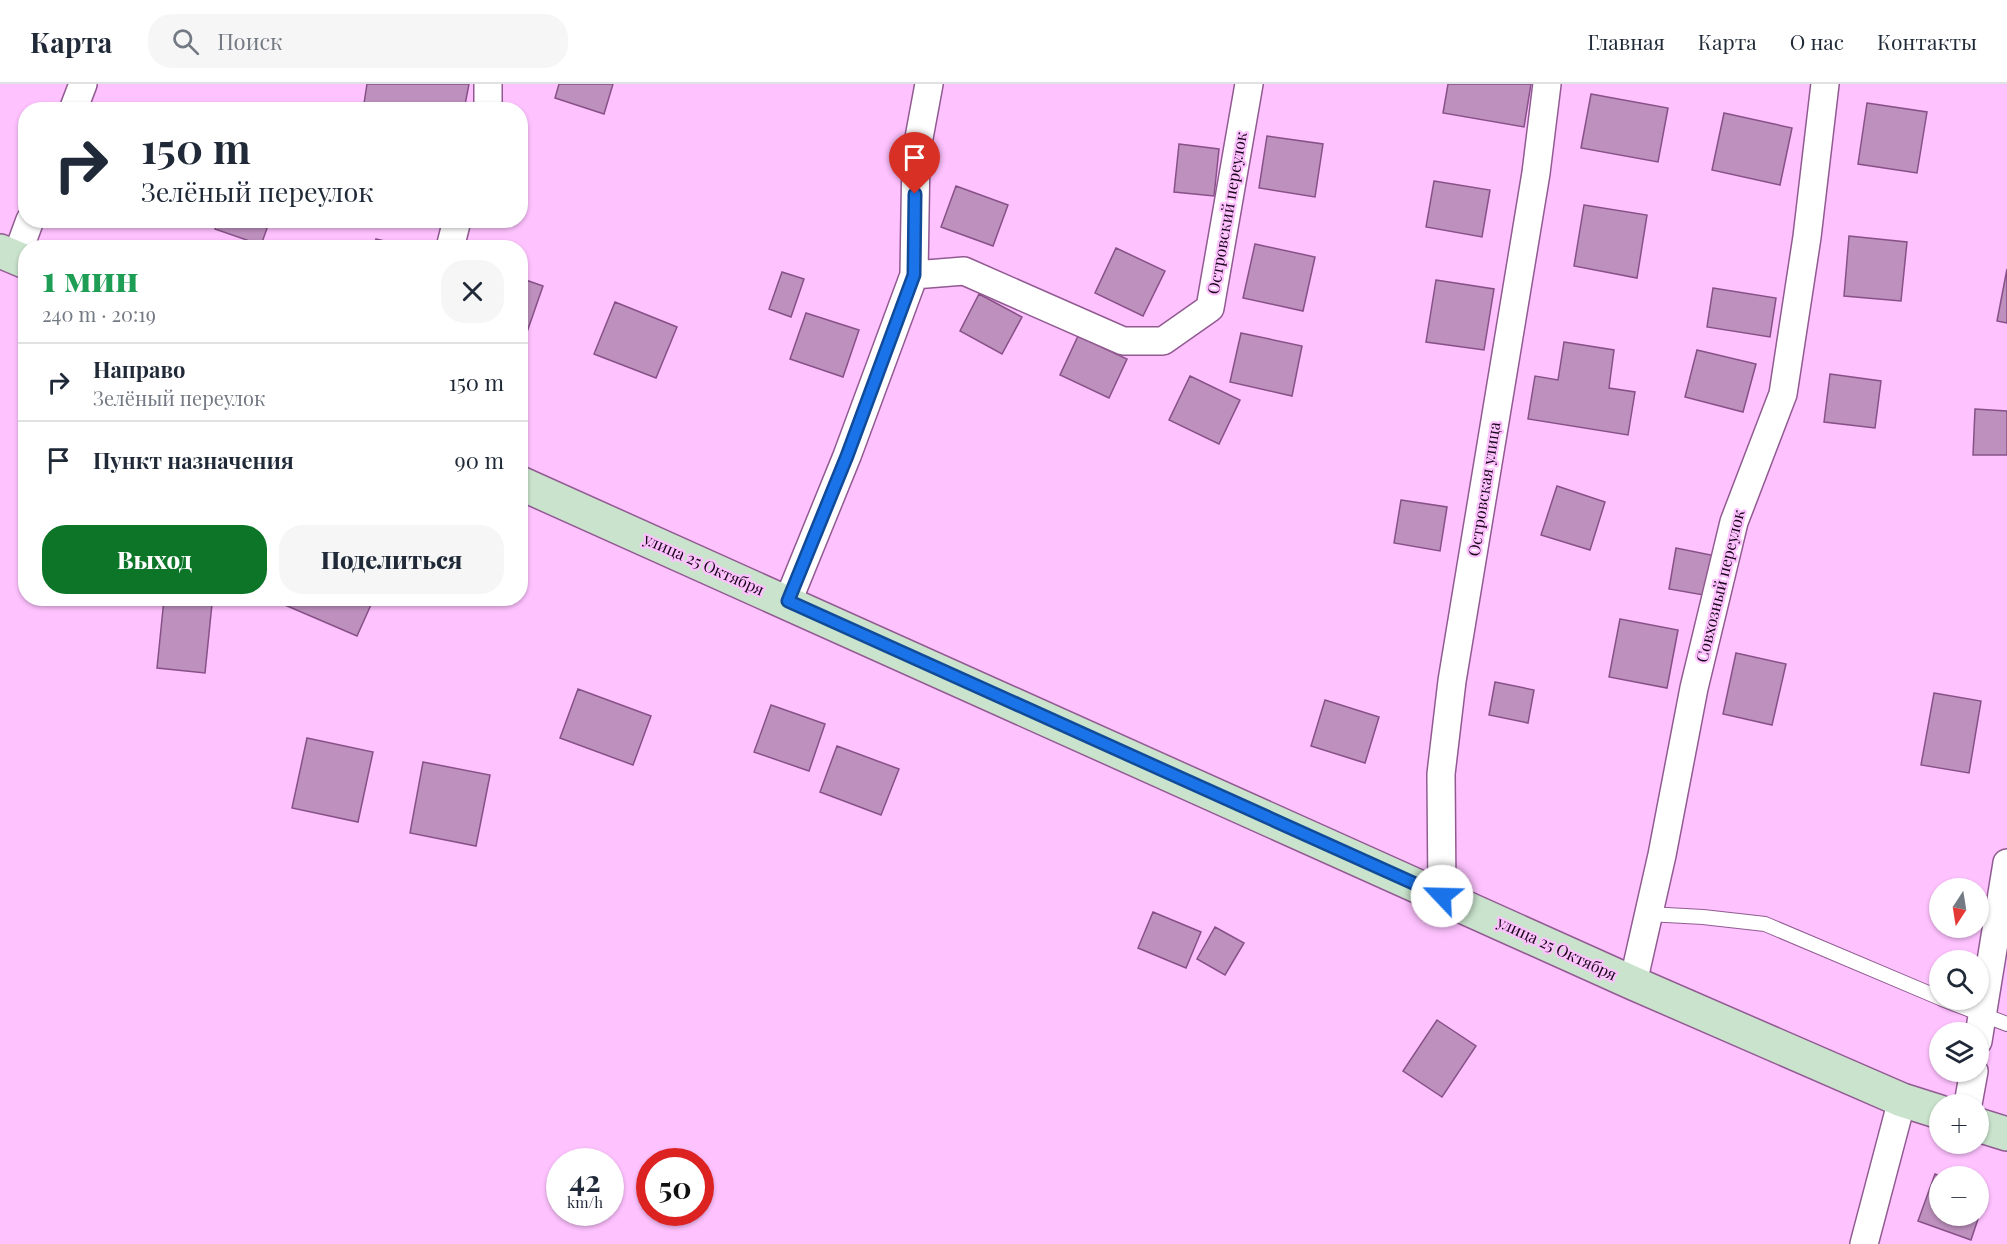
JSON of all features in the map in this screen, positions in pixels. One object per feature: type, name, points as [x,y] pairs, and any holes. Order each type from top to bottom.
[{"type":"main road","name":"улица 25 Октября","points":[[528,487],[788,601],[1632,983],[1902,1100],[1929,1109]]},
{"type":"main road","points":[[1989,1128],[2007,1134]]},
{"type":"street","points":[[76,102],[83,84]]},
{"type":"street","points":[[488,84],[488,102]]},
{"type":"street","points":[[788,601],[847,456],[914,275],[916,154],[929,84]]},
{"type":"street","name":"Островский переулок","points":[[914,275],[964,271],[1123,341],[1163,341],[1210,308],[1249,84]]},
{"type":"street","name":"Островская улица","points":[[1442,896],[1441,774],[1452,681],[1536,173],[1547,84]]},
{"type":"street","name":"Совхозный переулок","points":[[1632,983],[1694,688],[1734,522],[1783,394],[1807,237],[1826,84]]},
{"type":"street","points":[[1989,1027],[2007,863]]},
{"type":"street","points":[[1864,1244],[1902,1100]]},
{"type":"lane","points":[[1648,914],[1765,924],[1929,993]]},
{"type":"lane","points":[[1961,1010],[1981,1022]]},
{"type":"building","points":[[367,84],[469,84],[466,102],[364,102]]},
{"type":"building","points":[[559,84],[613,84],[604,114],[555,98]]},
{"type":"building","points":[[1448,84],[1531,84],[1524,127],[1443,113]]},
{"type":"building","points":[[1591,94],[1668,108],[1658,162],[1581,148]]},
{"type":"building","points":[[1867,103],[1927,112],[1917,173],[1858,164]]},
{"type":"building","points":[[1724,113],[1792,128],[1780,185],[1712,170]]},
{"type":"building","points":[[1267,136],[1323,144],[1315,197],[1259,188]]},
{"type":"building","points":[[1179,144],[1219,149],[1214,196],[1174,192]]},
{"type":"building","points":[[1434,181],[1490,190],[1482,237],[1426,227]]},
{"type":"building","points":[[956,186],[1008,205],[993,246],[941,227]]},
{"type":"building","points":[[1584,205],[1647,215],[1637,278],[1574,266]]},
{"type":"building","points":[[267,228],[263,240],[247,240],[215,229]]},
{"type":"building","points":[[1849,236],[1907,242],[1901,301],[1844,296]]},
{"type":"building","points":[[1255,244],[1315,257],[1303,311],[1243,298]]},
{"type":"building","points":[[1116,248],[1165,271],[1143,316],[1095,293]]},
{"type":"building","points":[[2007,269],[2007,323],[1997,321]]},
{"type":"building","points":[[782,272],[804,279],[791,317],[769,309]]},
{"type":"building","points":[[1436,280],[1494,289],[1484,350],[1426,342]]},
{"type":"building","points":[[528,281],[543,286],[528,329]]},
{"type":"building","points":[[1713,288],[1776,298],[1770,337],[1707,327]]},
{"type":"building","points":[[979,294],[1022,317],[1002,354],[960,331]]},
{"type":"building","points":[[615,302],[677,327],[656,378],[594,354]]},
{"type":"building","points":[[806,313],[859,330],[843,377],[790,359]]},
{"type":"building","points":[[1241,333],[1302,346],[1292,396],[1230,382]]},
{"type":"building","points":[[1078,336],[1127,359],[1109,398],[1060,375]]},
{"type":"building","points":[[1564,342],[1614,350],[1609,388],[1635,392],[1628,435],[1528,419],[1535,376],[1558,380]]},
{"type":"building","points":[[1697,350],[1756,364],[1743,412],[1685,397]]},
{"type":"building","points":[[1830,374],[1881,381],[1875,428],[1824,422]]},
{"type":"building","points":[[1190,376],[1240,400],[1219,444],[1169,420]]},
{"type":"building","points":[[1975,409],[2007,411],[2007,455],[1973,455]]},
{"type":"building","points":[[1557,486],[1605,502],[1590,550],[1541,535]]},
{"type":"building","points":[[1401,500],[1447,507],[1440,551],[1394,543]]},
{"type":"building","points":[[1676,548],[1716,556],[1709,596],[1669,589]]},
{"type":"building","points":[[163,606],[212,606],[205,673],[157,668]]},
{"type":"building","points":[[287,606],[370,606],[357,636]]},
{"type":"building","points":[[1620,619],[1678,630],[1667,688],[1609,677]]},
{"type":"building","points":[[1736,653],[1786,664],[1772,725],[1723,714]]},
{"type":"building","points":[[1495,682],[1534,690],[1528,723],[1489,715]]},
{"type":"building","points":[[578,689],[651,716],[633,765],[560,738]]},
{"type":"building","points":[[1934,693],[1981,701],[1969,773],[1921,765]]},
{"type":"building","points":[[1325,700],[1379,717],[1365,763],[1311,746]]},
{"type":"building","points":[[771,705],[825,724],[809,771],[754,752]]},
{"type":"building","points":[[307,738],[373,752],[358,822],[292,808]]},
{"type":"building","points":[[837,746],[899,769],[881,815],[820,792]]},
{"type":"building","points":[[423,762],[490,775],[476,846],[410,833]]},
{"type":"building","points":[[1153,912],[1201,932],[1186,968],[1138,948]]},
{"type":"building","points":[[1215,927],[1244,943],[1225,975],[1197,959]]},
{"type":"building","points":[[1437,1020],[1476,1046],[1442,1097],[1403,1071]]},
{"type":"building","points":[[1929,1191],[1929,1225],[1918,1221]]},
{"type":"building","points":[[1932,1226],[1976,1226],[1971,1240]]},
{"type":"route","points":[[915,194],[914,275],[847,456],[788,601],[1442,896]]}]
